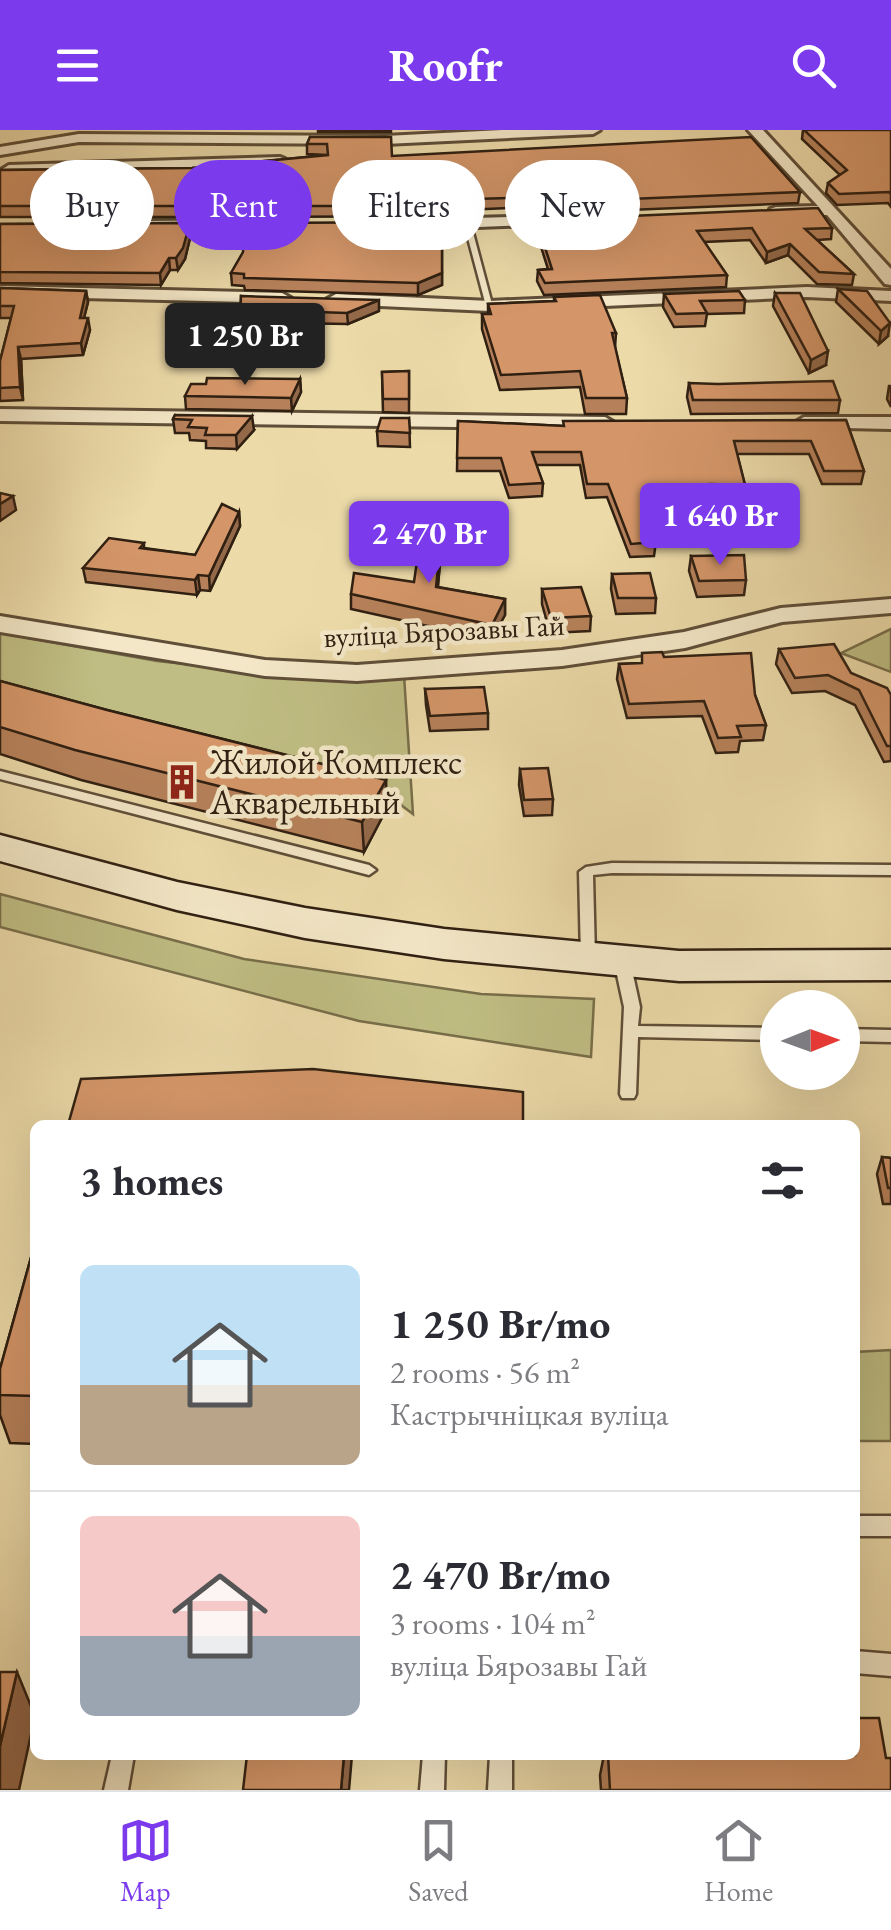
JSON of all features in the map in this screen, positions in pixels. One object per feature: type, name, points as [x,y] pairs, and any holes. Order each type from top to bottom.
[{"type":"main road","points":[[0,848],[110,880],[304,923],[444,944],[679,966],[891,965]]},
{"type":"street","points":[[0,151],[114,134],[494,136],[593,130]]},
{"type":"street","points":[[755,130],[891,280]]},
{"type":"street","points":[[101,160],[114,134]]},
{"type":"street","points":[[372,157],[502,151],[494,136]]},
{"type":"street","points":[[0,170],[30,170]]},
{"type":"street","points":[[755,213],[831,210]]},
{"type":"street","points":[[154,226],[314,225]]},
{"type":"street","points":[[0,291],[490,306],[807,292],[891,296]]},
{"type":"street","points":[[0,415],[622,423]]},
{"type":"street","points":[[775,423],[891,423]]},
{"type":"street","name":"вуліца Бярозавы Гай","points":[[0,624],[265,668],[357,673],[562,658],[685,640],[781,615],[891,606]]},
{"type":"lane","points":[[475,250],[490,306]]},
{"type":"lane","points":[[0,775],[369,870]]},
{"type":"lane","points":[[628,1094],[632,1008],[605,959],[586,872],[612,868],[891,870]]},
{"type":"lane","points":[[630,1031],[760,1034]]},
{"type":"lane","points":[[860,1035],[891,1036]]},
{"type":"lane","points":[[860,1526],[891,1526]]},
{"type":"lane","points":[[860,1662],[891,1665]]},
{"type":"lane","points":[[116,1790],[122,1760]]},
{"type":"lane","points":[[432,1790],[434,1760]]},
{"type":"lane","points":[[500,1790],[501,1760]]},
{"type":"shaded area","points":[[891,629],[891,672],[841,653]]},
{"type":"shaded area","points":[[0,633],[157,661],[280,674],[404,675],[413,814],[393,799],[0,696]]},
{"type":"shaded area","points":[[0,894],[244,959],[481,994],[594,999],[591,1057],[359,1021],[0,927]]},
{"type":"shaded area","points":[[891,1350],[891,1441],[860,1441],[860,1352]]},
{"type":"building","points":[[804,130],[891,130],[891,194],[839,194],[828,183],[847,170]]},
{"type":"building","points":[[310,137],[391,137],[392,156],[751,137],[800,192],[640,199],[640,160],[505,160],[505,198],[485,199],[485,160],[332,160],[332,206],[312,206],[312,160],[276,160],[328,155],[327,144],[307,144]]},
{"type":"building","points":[[154,168],[174,168],[174,206],[154,206]]},
{"type":"building","points":[[0,170],[30,170],[30,206],[0,206]]},
{"type":"building","points":[[818,208],[832,228],[805,229],[854,274],[819,272],[790,244],[767,252],[752,228],[697,231],[727,275],[545,283],[538,270],[552,269],[546,250],[640,250],[640,216]]},
{"type":"building","points":[[154,223],[174,223],[174,250],[182,250],[176,258],[169,258],[160,273],[0,272],[0,224],[30,224],[30,250],[154,250]]},
{"type":"building","points":[[312,223],[332,223],[332,250],[442,250],[442,273],[418,283],[244,278],[244,274],[231,273],[243,250],[312,250]]},
{"type":"building","points":[[0,288],[86,291],[80,318],[88,318],[81,343],[18,347],[20,387],[0,388],[0,361],[14,306],[0,306]]},
{"type":"building","points":[[838,289],[867,291],[890,323],[881,331]]},
{"type":"building","points":[[739,291],[745,300],[700,301],[707,313],[676,314],[664,294]]},
{"type":"building","points":[[775,293],[800,293],[828,351],[811,360]]},
{"type":"building","points":[[600,295],[616,333],[612,333],[627,398],[586,398],[580,371],[501,375],[482,314],[491,314],[488,304]]},
{"type":"building","points":[[241,296],[379,300],[347,313],[286,311],[286,315],[240,316]]},
{"type":"building","points":[[409,371],[409,399],[383,399],[382,372]]},
{"type":"building","points":[[207,378],[300,379],[291,398],[185,396],[191,384],[206,384]]},
{"type":"building","points":[[833,381],[840,400],[693,400],[689,383],[718,384]]},
{"type":"building","points":[[175,415],[252,416],[236,435],[205,435],[207,428],[188,427],[192,420],[173,419]]},
{"type":"building","points":[[381,418],[409,418],[410,433],[377,431]]},
{"type":"building","points":[[846,420],[864,471],[824,471],[811,441],[734,441],[745,485],[710,484],[709,503],[679,501],[680,508],[642,507],[656,542],[631,544],[608,484],[587,484],[581,452],[532,452],[543,483],[509,485],[501,458],[457,458],[458,421],[564,426],[563,421]]},
{"type":"building","points":[[0,493],[13,496],[0,504]]},
{"type":"building","points":[[222,504],[239,512],[209,576],[198,575],[195,580],[83,568],[109,538],[144,543],[140,548],[195,555]]},
{"type":"building","points":[[423,519],[443,521],[436,587],[505,599],[492,625],[351,594],[354,573],[414,582]]},
{"type":"building","points":[[744,555],[746,580],[699,581],[691,556]]},
{"type":"building","points":[[650,573],[656,598],[618,598],[612,574]]},
{"type":"building","points":[[581,587],[591,616],[551,618],[542,589]]},
{"type":"building","points":[[834,644],[851,673],[887,688],[891,695],[891,746],[887,746],[859,690],[828,675],[795,678],[779,649]]},
{"type":"building","points":[[662,652],[664,657],[751,653],[755,695],[766,725],[737,726],[741,737],[718,738],[704,701],[629,704],[619,664],[642,663],[642,653]]},
{"type":"building","points":[[0,681],[386,780],[362,822],[75,750],[0,727]]},
{"type":"building","points":[[484,687],[488,713],[430,716],[425,689]]},
{"type":"building","points":[[548,768],[553,799],[524,800],[520,769]]},
{"type":"building","points":[[313,1069],[523,1092],[523,1120],[69,1120],[81,1079]]},
{"type":"building","points":[[882,1157],[891,1158],[891,1188],[888,1188]]},
{"type":"building","points":[[30,1261],[30,1396],[0,1395],[0,1369]]},
{"type":"building","points":[[0,1672],[17,1672],[0,1746]]},
{"type":"building","points":[[860,1718],[879,1718],[886,1758],[891,1758],[891,1790],[610,1790],[608,1760],[860,1760]]},
{"type":"building","points":[[246,1760],[344,1760],[341,1790],[243,1790]]},
{"type":"place","name":"Жилой Комплекс Акварельный","points":[[182,782]]}]
